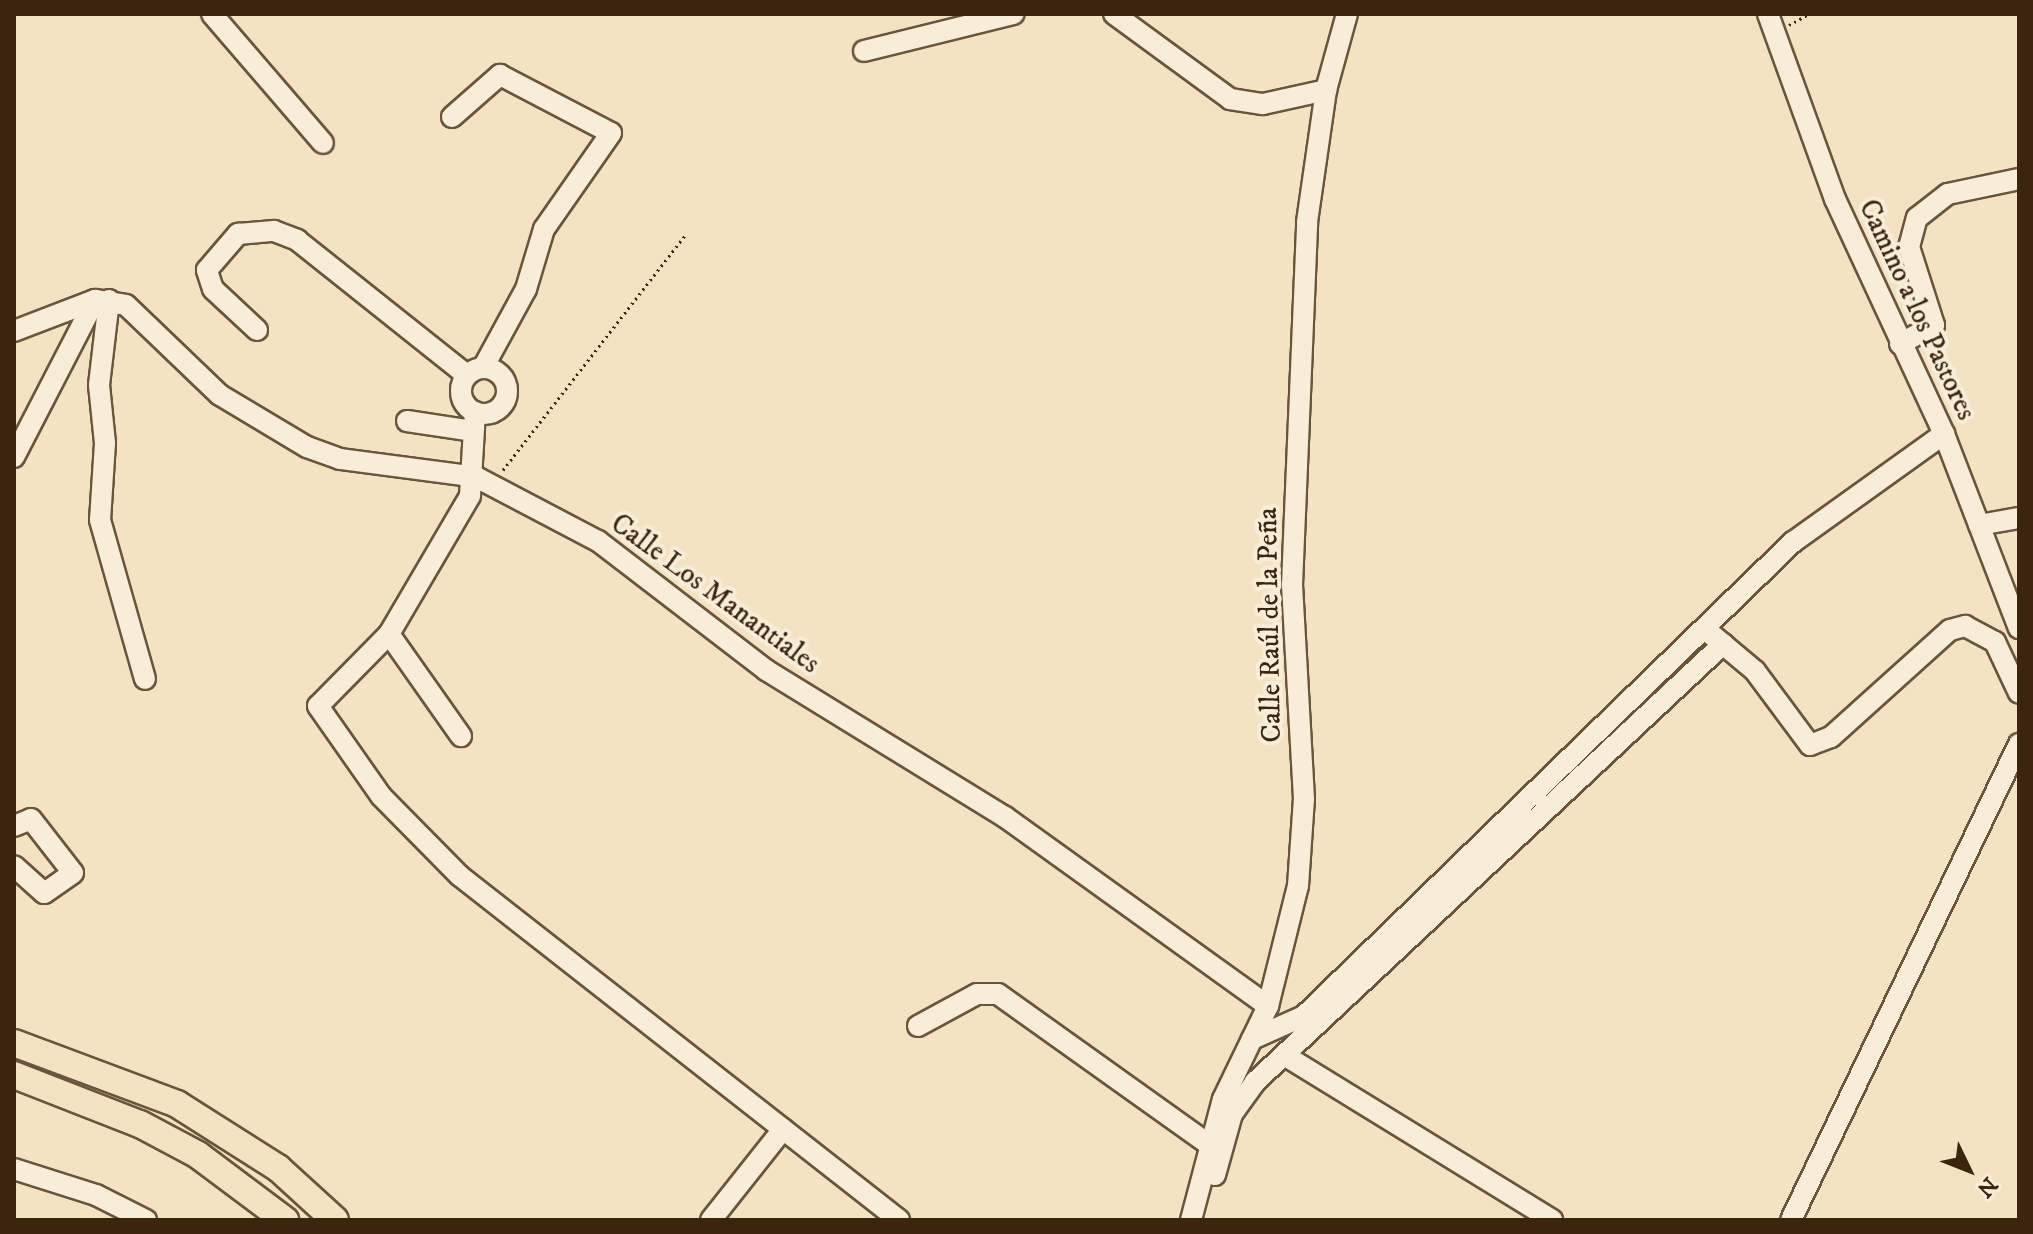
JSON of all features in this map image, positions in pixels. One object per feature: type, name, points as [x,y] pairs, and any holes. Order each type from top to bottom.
[{"type":"main road","points":[[14,1043],[177,1104],[278,1168],[335,1220]]},
{"type":"main road","points":[[14,1075],[140,1124],[198,1155],[285,1220]]},
{"type":"street","points":[[212,14],[323,143]]},
{"type":"street","points":[[864,51],[1014,14]]},
{"type":"street","points":[[1114,14],[1230,99],[1263,104],[1326,90]]},
{"type":"street","name":"Calle Raúl de la Peña","points":[[1191,1220],[1208,1144],[1268,1006],[1303,837],[1292,585],[1307,222],[1326,90],[1347,14]]},
{"type":"street","name":"Camino a los Pastores","points":[[1768,14],[1835,199],[1944,434],[2019,628]]},
{"type":"street","points":[[452,117],[500,75],[611,133],[544,229],[526,289],[475,371],[463,400],[474,422],[483,481],[389,634],[316,701],[381,796],[460,876],[899,1220]]},
{"type":"street","points":[[1900,344],[1934,325],[1909,247],[1917,218],[1948,194],[2019,179]]},
{"type":"street","points":[[257,330],[213,289],[207,270],[238,234],[274,231],[297,240],[475,371],[500,373],[507,390],[501,407],[474,422],[407,421]]},
{"type":"street","points":[[14,331],[102,300]]},
{"type":"street","points":[[14,457],[102,300]]},
{"type":"street","points":[[102,300],[99,385],[105,443],[100,520],[145,679]]},
{"type":"street","name":"Calle Los Manantiales","points":[[102,300],[138,314],[220,395],[324,455],[483,481],[623,556],[766,670],[1005,817],[1268,1006]]},
{"type":"street","points":[[1252,1039],[1304,1016],[1793,542],[1944,434]]},
{"type":"street","points":[[1979,525],[2019,518]]},
{"type":"street","points":[[1703,628],[1766,684],[1797,736],[1816,746],[1950,630],[1985,633],[2019,693]]},
{"type":"street","points":[[389,634],[461,736]]},
{"type":"street","points":[[1204,1220],[1232,1114],[1284,1055],[1723,644]]},
{"type":"street","points":[[1791,1220],[2019,744]]},
{"type":"street","points":[[14,826],[31,819],[73,873],[44,893],[14,866]]},
{"type":"street","points":[[918,1026],[977,994],[998,994],[1208,1144]]},
{"type":"street","points":[[1284,1055],[1552,1220]]},
{"type":"street","points":[[711,1220],[783,1129]]},
{"type":"street","points":[[14,1169],[96,1195],[146,1220]]},
{"type":"path","points":[[483,481],[685,235]]}]
